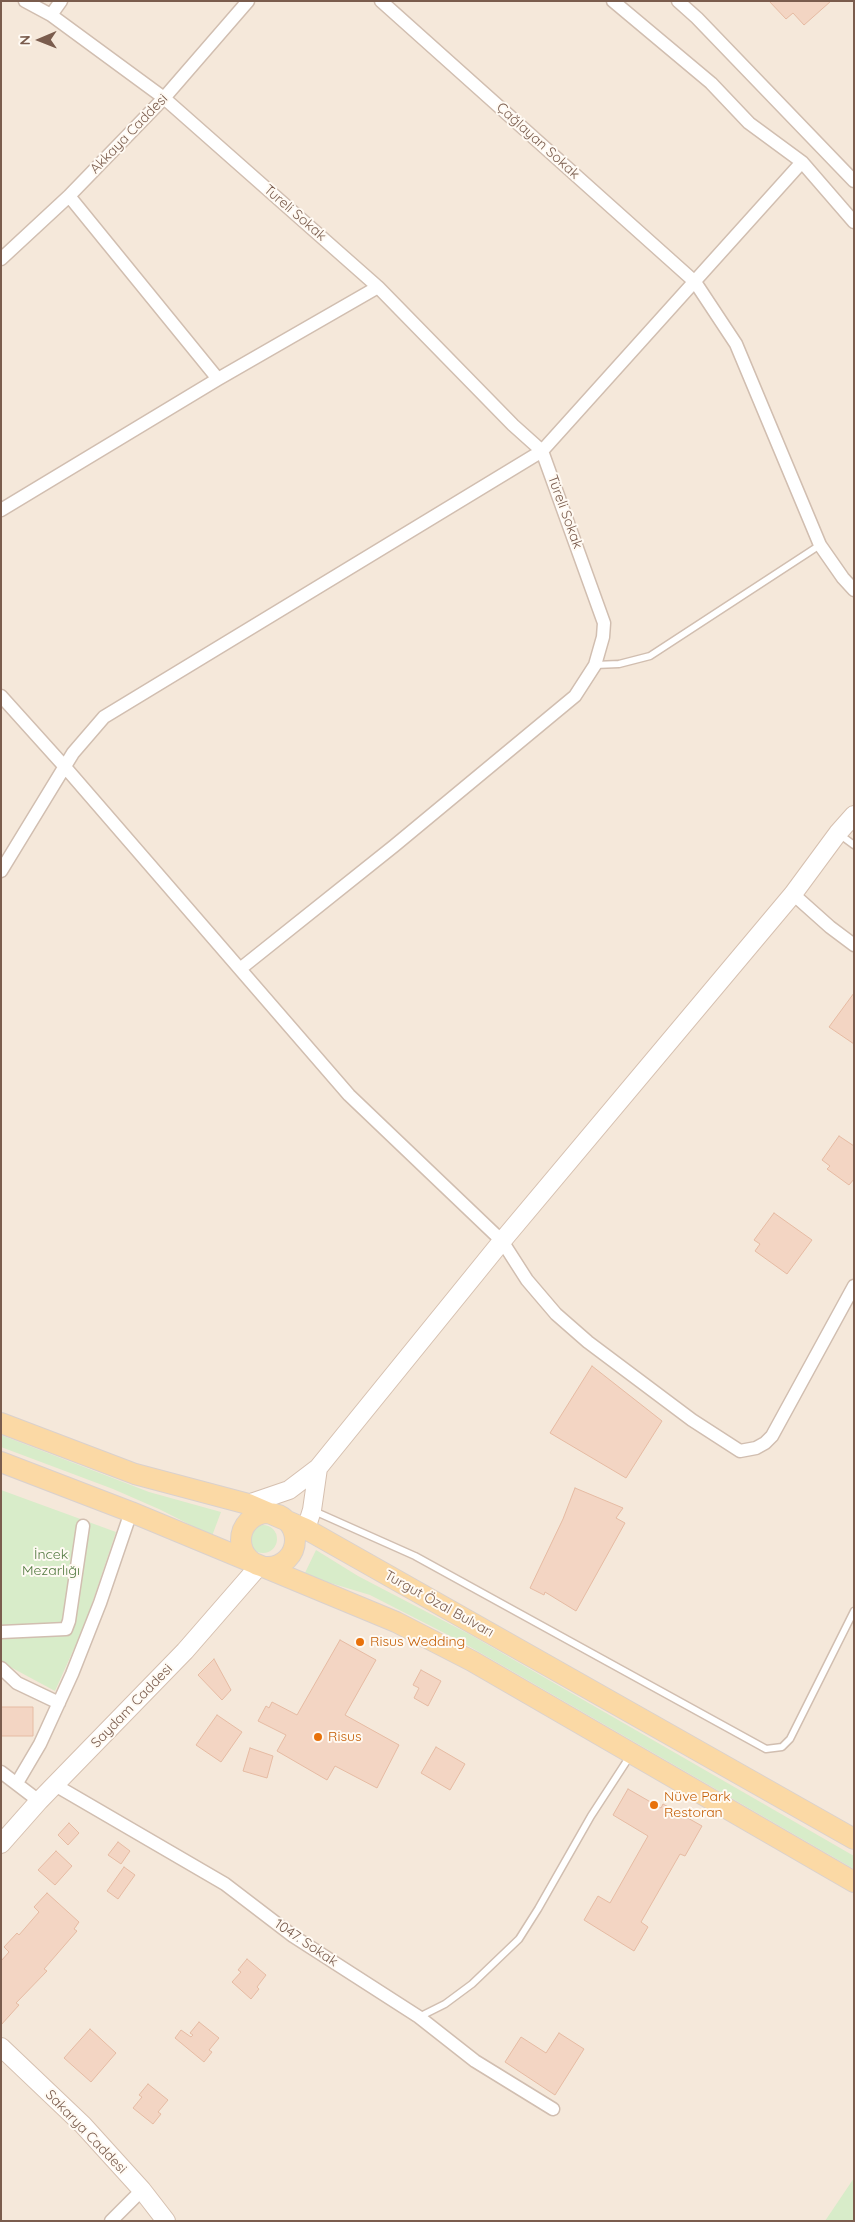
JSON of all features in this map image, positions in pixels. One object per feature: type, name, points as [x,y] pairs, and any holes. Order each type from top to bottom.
[{"type":"main road","name":"Turgut Özal Bulvarı","points":[[1,1423],[135,1474],[248,1504],[280,1516],[309,1519],[854,1839]]},
{"type":"main road","points":[[1,1462],[344,1599],[429,1638],[854,1882]]},
{"type":"main road","points":[[263,1514],[280,1516],[288,1522],[292,1530],[294,1548],[284,1562],[268,1567],[259,1566],[252,1562],[242,1548],[243,1530],[254,1517],[263,1514]]},
{"type":"street","name":"Tureli Sokak","points":[[25,1],[51,15],[164,98],[378,288],[513,425],[542,451]]},
{"type":"street","points":[[51,15],[61,1]]},
{"type":"street","name":"Akkaya Caddesi","points":[[1,259],[69,196],[164,98],[248,1]]},
{"type":"street","name":"Çağlayan Sokak","points":[[381,1],[695,282],[736,344],[820,545],[843,578],[854,590]]},
{"type":"street","points":[[613,1],[711,83],[749,122],[802,162],[854,222]]},
{"type":"street","points":[[678,1],[697,18],[854,181]]},
{"type":"street","points":[[1,871],[73,753],[104,717],[542,451],[802,162]]},
{"type":"street","points":[[69,196],[218,379]]},
{"type":"street","points":[[1,510],[218,379],[378,288]]},
{"type":"street","name":"Türeli Sokak","points":[[240,969],[394,846],[575,696],[595,665],[603,637],[604,623],[588,573],[542,451]]},
{"type":"street","points":[[1,696],[65,767],[349,1095],[502,1241],[527,1280],[546,1304],[572,1329],[692,1420],[740,1450],[756,1448],[772,1436],[854,1287]]},
{"type":"street","points":[[248,1504],[289,1490],[318,1468],[502,1241],[793,894],[854,815]]},
{"type":"street","points":[[793,894],[830,927],[854,945]]},
{"type":"street","points":[[309,1519],[318,1468]]},
{"type":"street","points":[[17,1783],[30,1763],[59,1703],[100,1603],[130,1512]]},
{"type":"street","points":[[1,1632],[66,1629],[69,1621],[83,1526]]},
{"type":"street","name":"Saydam Caddesi","points":[[1,1844],[38,1801],[185,1651],[259,1566]]},
{"type":"street","points":[[1,1668],[17,1682],[59,1703]]},
{"type":"street","points":[[1,1772],[38,1801]]},
{"type":"street","name":"1047. Sokak","points":[[55,1785],[225,1884],[293,1936],[419,2017],[475,2061],[553,2108]]},
{"type":"street","name":"Sakarya Caddesi","points":[[1,2047],[83,2125],[142,2190],[166,2221]]},
{"type":"street","points":[[111,2221],[142,2190]]},
{"type":"lane","points":[[595,665],[619,664],[650,656],[820,545]]},
{"type":"lane","points":[[838,834],[854,845]]},
{"type":"lane","points":[[309,1519],[415,1556],[766,1749],[782,1747],[790,1739],[854,1611]]},
{"type":"lane","points":[[419,2017],[445,2004],[472,1984],[519,1939],[538,1910],[591,1816],[632,1753]]},
{"type":"shaded area","points":[[1,1],[854,1],[854,2221],[1,2221]]},
{"type":"green space","points":[[1,1435],[149,1492],[221,1512],[212,1536],[161,1510],[113,1489],[1,1447]]},
{"type":"green space","name":"İncek Mezarlığı","points":[[1,1490],[116,1532],[85,1624],[55,1691],[1,1662]]},
{"type":"green space","points":[[263,1525],[273,1529],[277,1539],[273,1549],[263,1553],[253,1549],[249,1539],[253,1529]]},
{"type":"green space","points":[[316,1550],[358,1576],[469,1634],[854,1856],[854,1869],[460,1641],[370,1595],[304,1575]]},
{"type":"green space","points":[[854,2178],[854,2221],[825,2221]]},
{"type":"building","points":[[769,1],[831,1],[804,25],[793,13],[786,19]]},
{"type":"building","points":[[854,993],[854,1044],[829,1027]]},
{"type":"building","points":[[839,1136],[854,1146],[854,1179],[849,1185],[827,1169],[830,1166],[822,1160]]},
{"type":"building","points":[[774,1213],[812,1240],[787,1274],[755,1251],[760,1244],[754,1240]]},
{"type":"building","points":[[592,1366],[662,1421],[626,1478],[550,1433]]},
{"type":"building","points":[[575,1488],[623,1508],[616,1518],[625,1523],[576,1611],[545,1592],[544,1595],[530,1588],[563,1519]]},
{"type":"building","points":[[340,1640],[376,1660],[345,1715],[399,1745],[377,1788],[335,1766],[327,1780],[277,1751],[286,1735],[258,1721],[266,1706],[269,1708],[272,1702],[297,1715]]},
{"type":"building","points":[[214,1659],[231,1690],[222,1700],[198,1675]]},
{"type":"building","points":[[421,1670],[441,1681],[428,1706],[414,1698],[419,1688],[413,1685]]},
{"type":"building","points":[[1,1707],[33,1707],[33,1736],[1,1736]]},
{"type":"building","points":[[217,1715],[242,1732],[221,1762],[196,1745]]},
{"type":"building","points":[[436,1747],[465,1764],[450,1790],[421,1773]]},
{"type":"building","points":[[250,1748],[273,1756],[267,1778],[243,1771]]},
{"type":"building","points":[[628,1789],[661,1808],[663,1804],[702,1826],[685,1856],[680,1854],[641,1922],[648,1927],[634,1951],[584,1920],[598,1896],[610,1903],[648,1836],[613,1815]]},
{"type":"building","points":[[69,1823],[79,1833],[68,1845],[58,1835]]},
{"type":"building","points":[[118,1842],[130,1851],[121,1864],[108,1855]]},
{"type":"building","points":[[56,1851],[72,1866],[55,1885],[38,1870]]},
{"type":"building","points":[[124,1867],[135,1875],[118,1899],[107,1891]]},
{"type":"building","points":[[47,1893],[79,1922],[74,1929],[77,1931],[44,1969],[47,1971],[16,2003],[19,2005],[1,2025],[1,1961],[9,1952],[4,1947],[17,1933],[19,1935],[39,1912],[34,1907]]},
{"type":"building","points":[[247,1959],[266,1975],[251,1999],[232,1982],[241,1972],[238,1970]]},
{"type":"building","points":[[199,2022],[219,2038],[209,2050],[212,2052],[204,2062],[175,2038],[181,2030],[191,2037],[193,2035],[190,2033]]},
{"type":"building","points":[[90,2029],[116,2053],[91,2082],[64,2058]]},
{"type":"building","points":[[559,2033],[584,2049],[555,2095],[505,2062],[521,2037],[546,2053]]},
{"type":"building","points":[[148,2084],[168,2100],[158,2112],[161,2114],[153,2124],[133,2108],[142,2097],[139,2095]]},
{"type":"place","name":"Risus Wedding","points":[[360,1642]]},
{"type":"place","name":"Risus","points":[[318,1737]]},
{"type":"place","name":"Nüve Park Restoran","points":[[654,1805]]}]
